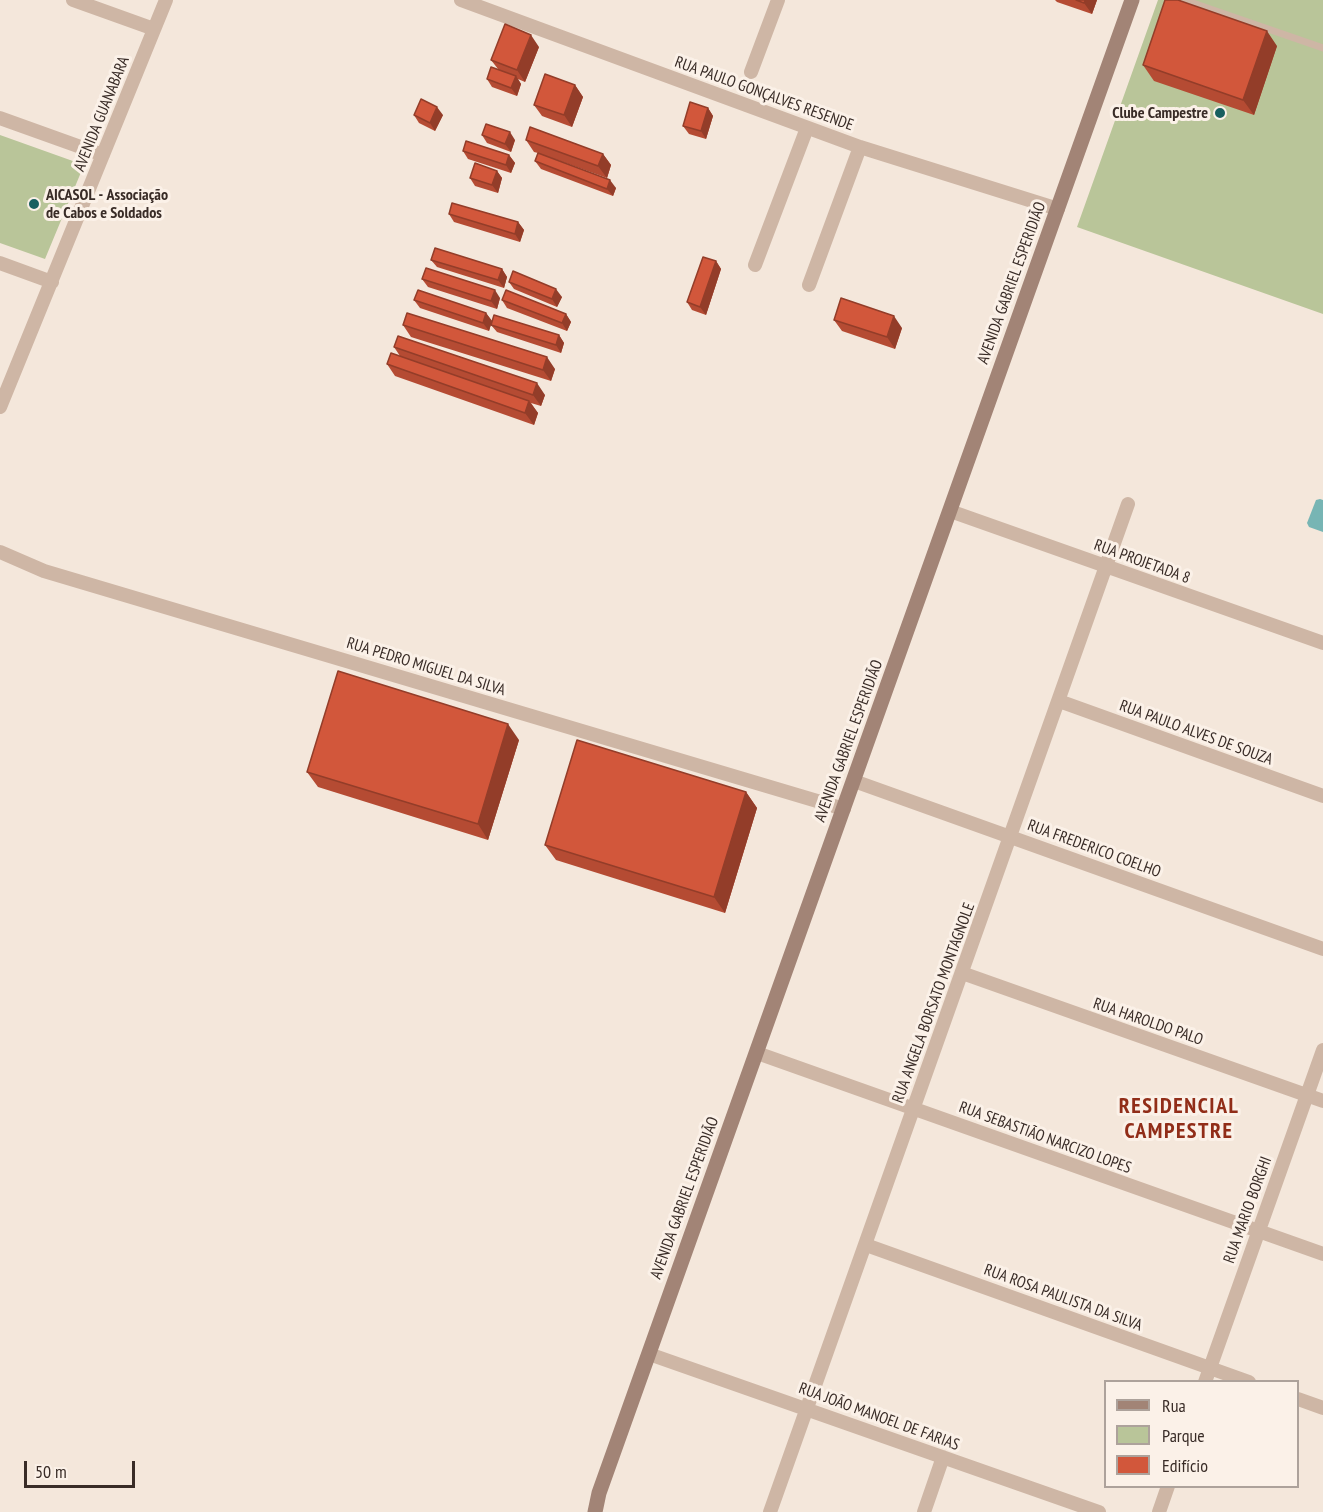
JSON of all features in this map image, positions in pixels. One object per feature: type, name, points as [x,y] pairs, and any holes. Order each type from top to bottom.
[{"type":"main road","name":"AVENIDA GABRIEL ESPERIDIÃO","points":[[595,1512],[599,1493],[1132,0]]},
{"type":"main road","name":"AVENIDA GABRIEL ESPERIDIÃO","points":[[588,1512],[599,1493]]},
{"type":"street","points":[[73,0],[154,29]]},
{"type":"street","name":"AVENIDA GUANABARA","points":[[0,405],[166,0]]},
{"type":"street","name":"RUA PAULO GONÇALVES RESENDE","points":[[461,0],[860,147],[1058,209]]},
{"type":"street","points":[[751,72],[778,0]]},
{"type":"street","points":[[0,118],[103,155]]},
{"type":"street","points":[[755,265],[807,128]]},
{"type":"street","points":[[809,285],[860,147]]},
{"type":"street","points":[[0,263],[52,282]]},
{"type":"street","name":"RUA ANGELA BORSATO MONTAGNOLE","points":[[770,1512],[1128,504]]},
{"type":"street","name":"RUA PROJETADA 8","points":[[950,511],[1323,644]]},
{"type":"street","name":"RUA PEDRO MIGUEL DA SILVA","points":[[0,552],[44,571],[843,809]]},
{"type":"street","name":"RUA PAULO ALVES DE SOUZA","points":[[1059,701],[1323,796]]},
{"type":"street","name":"RUA FREDERICO COELHO","points":[[854,782],[1323,948]]},
{"type":"street","name":"RUA HAROLDO PALO","points":[[962,973],[1323,1101]]},
{"type":"street","name":"RUA MARIO BORGHI","points":[[1206,1380],[1323,1050]]},
{"type":"street","name":"RUA SEBASTIÃO NARCIZO LOPES","points":[[756,1053],[1323,1254]]},
{"type":"street","name":"RUA ROSA PAULISTA DA SILVA","points":[[866,1245],[1244,1380]]},
{"type":"street","name":"RUA JOÃO MANOEL DE FARIAS","points":[[649,1354],[943,1457],[1078,1508],[1099,1512]]},
{"type":"street","points":[[1299,1399],[1323,1408]]},
{"type":"street","points":[[924,1512],[943,1457]]},
{"type":"street","points":[[1159,1512],[1167,1488]]},
{"type":"lane","points":[[1184,0],[1323,48]]},
{"type":"green space","name":"Clube Campestre","points":[[1158,0],[1323,0],[1323,314],[1077,227]]},
{"type":"green space","name":"AICASOL - Associação de Cabos e Soldados","points":[[0,135],[84,165],[45,259],[0,243]]},
{"type":"water","points":[[1316,500],[1323,500],[1323,532],[1309,527],[1307,523]]},
{"type":"building","points":[[1165,0],[1178,0],[1267,31],[1243,100],[1143,65]]},
{"type":"building","points":[[505,24],[531,35],[517,70],[491,60]]},
{"type":"building","points":[[491,67],[516,76],[511,88],[487,79]]},
{"type":"building","points":[[545,74],[575,85],[564,115],[534,105]]},
{"type":"building","points":[[421,99],[437,107],[430,123],[414,115]]},
{"type":"building","points":[[690,102],[708,108],[701,131],[683,126]]},
{"type":"building","points":[[486,124],[510,132],[505,144],[482,135]]},
{"type":"building","points":[[530,127],[603,154],[598,166],[526,140]]},
{"type":"building","points":[[466,141],[509,155],[506,165],[463,151]]},
{"type":"building","points":[[538,153],[610,180],[607,189],[535,161]]},
{"type":"building","points":[[475,163],[497,171],[492,185],[470,178]]},
{"type":"building","points":[[452,203],[518,222],[515,234],[449,214]]},
{"type":"building","points":[[435,248],[502,269],[498,280],[431,260]]},
{"type":"building","points":[[703,257],[716,261],[700,307],[687,302]]},
{"type":"building","points":[[426,268],[495,290],[491,301],[422,279]]},
{"type":"building","points":[[513,271],[556,289],[552,299],[509,282]]},
{"type":"building","points":[[418,290],[486,313],[483,323],[414,300]]},
{"type":"building","points":[[506,290],[566,314],[562,323],[502,300]]},
{"type":"building","points":[[841,298],[894,316],[887,337],[834,320]]},
{"type":"building","points":[[407,313],[547,357],[543,370],[403,325]]},
{"type":"building","points":[[494,315],[559,335],[556,345],[491,325]]},
{"type":"building","points":[[398,336],[537,383],[533,395],[394,347]]},
{"type":"building","points":[[391,353],[529,401],[525,413],[387,364]]},
{"type":"building","points":[[338,671],[508,724],[478,824],[307,772]]},
{"type":"building","points":[[577,740],[746,792],[714,897],[545,845]]},
{"type":"place","name":"Clube Campestre","points":[[1220,113]]},
{"type":"place","name":"AICASOL - Associação de Cabos e Soldados","points":[[34,204]]},
{"type":"district","name":"RESIDENCIAL CAMPESTRE","points":[[1179,1120]]}]
